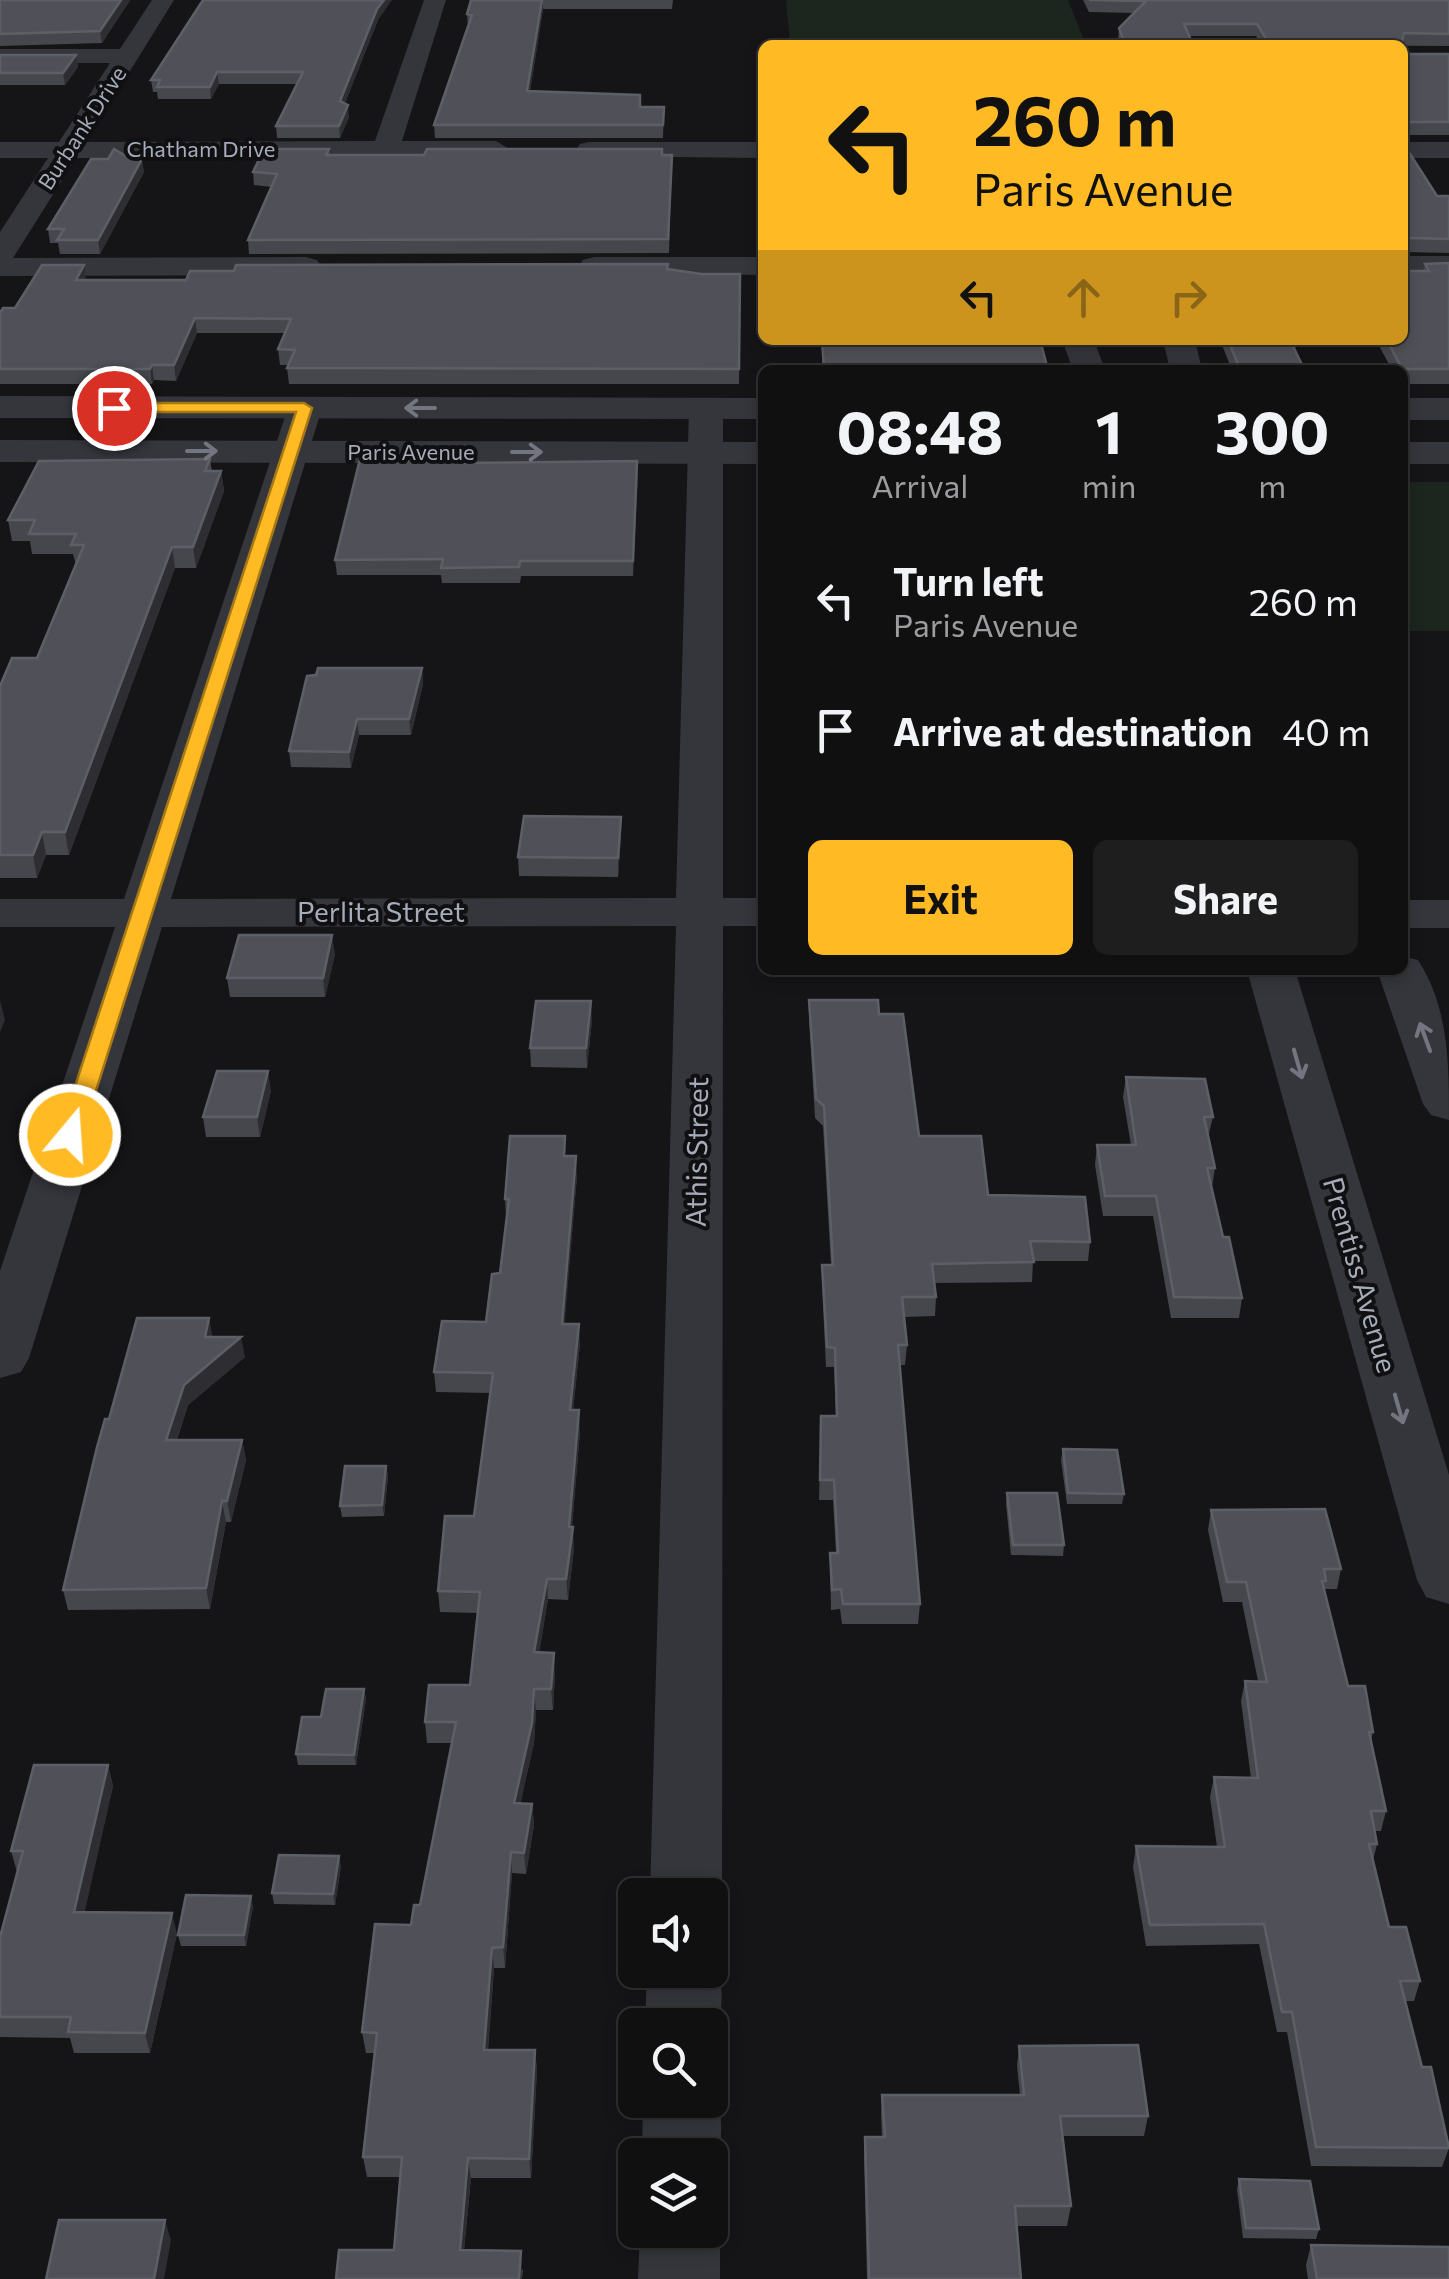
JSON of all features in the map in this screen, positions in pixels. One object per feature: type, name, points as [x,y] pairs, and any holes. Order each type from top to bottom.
[{"type":"street","name":"Burbank Drive","points":[[0,256],[163,0]]},
{"type":"street","points":[[386,149],[434,0]]},
{"type":"street","points":[[0,56],[128,56]]},
{"type":"street","name":"Chatham Drive","points":[[0,150],[524,150]]},
{"type":"street","points":[[564,150],[758,150]]},
{"type":"street","points":[[1408,150],[1449,150]]},
{"type":"street","points":[[0,266],[332,266]]},
{"type":"street","points":[[567,266],[758,266]]},
{"type":"street","points":[[1408,266],[1449,266]]},
{"type":"street","name":"Paris Avenue","points":[[0,407],[304,408],[706,431],[758,451]]},
{"type":"street","points":[[0,1358],[304,408]]},
{"type":"street","name":"Paris Avenue","points":[[0,450],[290,451],[706,431],[758,410]]},
{"type":"street","points":[[1408,410],[1449,410]]},
{"type":"street","name":"Athis Street","points":[[686,1878],[706,431]]},
{"type":"street","points":[[1408,453],[1449,453]]},
{"type":"street","name":"Perlita Street","points":[[0,913],[758,912]]},
{"type":"street","points":[[1408,914],[1449,914]]},
{"type":"street","name":"Prentiss Avenue","points":[[1272,975],[1449,1580]]},
{"type":"street","points":[[1403,975],[1449,1104]]},
{"type":"street","points":[[680,2248],[680,2279]]},
{"type":"shaded area","points":[[786,0],[1068,0],[1084,40],[790,40]]},
{"type":"shaded area","points":[[1408,482],[1449,482],[1449,631],[1408,631]]},
{"type":"building","points":[[0,0],[121,0],[100,31],[0,34]]},
{"type":"building","points":[[203,0],[384,0],[340,101],[348,105],[339,126],[276,126],[303,72],[217,72],[210,87],[157,87],[160,80],[151,80]]},
{"type":"building","points":[[471,0],[542,0],[527,91],[640,95],[640,107],[664,107],[663,125],[434,125],[472,15],[467,14]]},
{"type":"building","points":[[1089,0],[1449,0],[1449,34],[1404,33],[1402,40],[1267,40],[1257,24],[1184,24],[1191,40],[1123,40],[1119,28],[1146,1]]},
{"type":"building","points":[[1408,54],[1449,54],[1449,122],[1408,122]]},
{"type":"building","points":[[0,55],[76,55],[63,73],[0,73]]},
{"type":"building","points":[[114,149],[131,159],[142,159],[98,240],[57,240],[64,229],[48,229],[91,159],[108,159]]},
{"type":"building","points":[[264,149],[329,149],[326,155],[424,155],[427,149],[662,149],[662,155],[672,155],[668,239],[248,240],[277,174],[253,172]]},
{"type":"building","points":[[1408,151],[1437,196],[1449,196],[1449,239],[1410,238]]},
{"type":"building","points":[[1449,263],[1449,369],[1408,369],[1408,365],[1400,365],[1390,345],[1408,345],[1408,271],[1429,271],[1425,264]]},
{"type":"building","points":[[668,264],[667,269],[701,274],[740,274],[739,369],[287,368],[295,350],[278,349],[291,319],[195,318],[174,365],[152,365],[150,369],[0,369],[0,313],[3,308],[15,308],[42,265],[84,265],[76,280],[186,280],[190,271],[234,271],[236,265]]},
{"type":"building","points":[[822,345],[1041,345],[1047,365],[824,365]]},
{"type":"building","points":[[1230,345],[1292,345],[1302,365],[1238,365]]},
{"type":"building","points":[[210,459],[205,471],[221,471],[193,547],[172,547],[65,832],[42,832],[33,855],[0,855],[0,686],[12,658],[37,658],[84,545],[71,545],[76,534],[29,534],[35,520],[8,520],[39,461]]},
{"type":"building","points":[[360,459],[463,459],[462,463],[637,461],[633,561],[520,561],[519,567],[441,568],[443,559],[335,560]]},
{"type":"building","points":[[318,668],[422,668],[409,719],[357,719],[349,752],[289,751],[307,676],[316,675]]},
{"type":"building","points":[[524,816],[621,817],[618,858],[518,857]]},
{"type":"building","points":[[239,935],[332,935],[323,978],[227,978]]},
{"type":"building","points":[[809,1000],[878,1000],[879,1014],[903,1014],[919,1136],[981,1136],[988,1195],[1085,1197],[1090,1242],[1030,1241],[1034,1262],[932,1264],[936,1297],[902,1297],[907,1345],[898,1345],[920,1604],[843,1604],[841,1589],[832,1590],[830,1553],[838,1553],[834,1480],[820,1480],[821,1416],[837,1416],[835,1348],[827,1347],[822,1265],[833,1265],[824,1106],[816,1099]]},
{"type":"building","points":[[536,1001],[591,1001],[586,1048],[530,1048]]},
{"type":"building","points":[[217,1071],[268,1071],[257,1117],[203,1117]]},
{"type":"building","points":[[1126,1077],[1205,1079],[1213,1117],[1204,1117],[1215,1168],[1207,1168],[1223,1237],[1229,1237],[1242,1298],[1174,1297],[1156,1196],[1105,1196],[1097,1145],[1136,1145]]},
{"type":"building","points":[[510,1136],[565,1136],[564,1156],[576,1156],[562,1324],[579,1324],[570,1410],[579,1410],[569,1527],[573,1527],[566,1579],[547,1579],[534,1652],[554,1653],[551,1689],[534,1689],[532,1723],[514,1803],[532,1804],[524,1853],[511,1852],[503,1947],[492,1948],[484,2050],[535,2050],[529,2159],[468,2158],[460,2250],[521,2251],[519,2279],[336,2279],[339,2250],[394,2250],[402,2157],[363,2157],[377,2033],[362,2032],[375,1924],[411,1925],[414,1905],[420,1905],[456,1722],[425,1722],[429,1685],[470,1685],[480,1592],[438,1591],[445,1516],[474,1516],[493,1373],[434,1372],[442,1321],[486,1322],[492,1274],[500,1273],[509,1199],[505,1199]]},
{"type":"building","points":[[137,1318],[209,1318],[205,1337],[241,1337],[184,1385],[166,1440],[242,1440],[227,1501],[222,1501],[206,1588],[63,1590],[97,1447],[105,1419],[109,1419]]},
{"type":"building","points":[[1063,1449],[1117,1450],[1124,1494],[1068,1493]]},
{"type":"building","points":[[345,1466],[386,1466],[382,1505],[340,1506]]},
{"type":"building","points":[[1007,1493],[1057,1493],[1064,1545],[1013,1545]]},
{"type":"building","points":[[1325,1509],[1341,1569],[1324,1569],[1326,1581],[1322,1581],[1348,1686],[1365,1686],[1373,1732],[1369,1732],[1386,1811],[1371,1811],[1377,1844],[1369,1844],[1389,1927],[1406,1927],[1420,1981],[1400,1981],[1422,2067],[1431,2067],[1449,2148],[1316,2147],[1292,2012],[1282,2012],[1264,1924],[1150,1925],[1136,1846],[1225,1847],[1214,1777],[1258,1778],[1245,1681],[1267,1682],[1246,1582],[1227,1582],[1211,1510]]},
{"type":"building","points":[[326,1689],[364,1689],[354,1755],[296,1754],[302,1717],[321,1717]]},
{"type":"building","points":[[34,1765],[108,1765],[74,1912],[172,1913],[145,2033],[68,2032],[71,2017],[0,2017],[0,1937],[23,1851],[11,1851]]},
{"type":"building","points":[[279,1855],[339,1856],[333,1894],[272,1893]]},
{"type":"building","points":[[186,1895],[251,1896],[244,1935],[178,1935]]},
{"type":"building","points":[[1138,2045],[1148,2116],[1060,2116],[1071,2206],[1015,2206],[1021,2279],[869,2279],[865,2137],[885,2137],[882,2095],[1024,2095],[1019,2046]]},
{"type":"building","points":[[1239,2179],[1310,2181],[1319,2229],[1246,2228]]},
{"type":"building","points":[[59,2220],[165,2220],[154,2279],[46,2279]]},
{"type":"building","points":[[1311,2245],[1449,2247],[1449,2279],[1317,2279]]},
{"type":"route","points":[[70,1135],[304,408],[114,408]]}]
